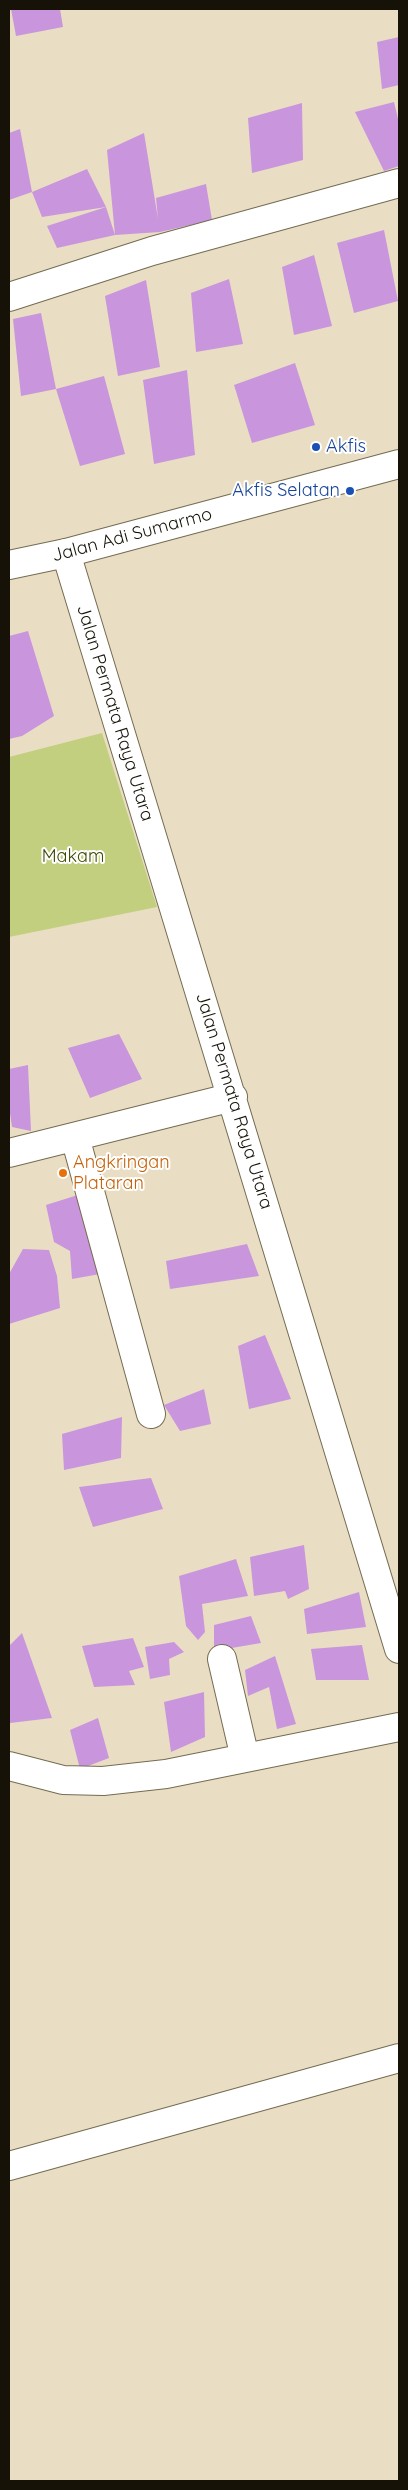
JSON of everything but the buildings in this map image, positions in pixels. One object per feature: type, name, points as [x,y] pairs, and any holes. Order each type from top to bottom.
[{"type":"street","points":[[9,297],[152,251],[399,183]]},
{"type":"street","name":"Jalan Adi Sumarmo","points":[[9,565],[66,553],[399,464]]},
{"type":"street","name":"Jalan Permata Raya Utara","points":[[66,553],[233,1097],[399,1649]]},
{"type":"street","points":[[9,1153],[233,1097]]},
{"type":"street","points":[[75,1137],[151,1414]]},
{"type":"street","points":[[222,1659],[245,1758]]},
{"type":"street","points":[[9,1766],[63,1780],[103,1781],[166,1774],[399,1727]]},
{"type":"street","points":[[9,2166],[399,2058]]},
{"type":"green space","name":"Makam","points":[[102,733],[157,907],[9,937],[9,757]]},
{"type":"place","name":"Akfis","points":[[316,447]]},
{"type":"place","name":"Akfis Selatan","points":[[350,491]]},
{"type":"place","name":"Angkringan Plataran","points":[[63,1173]]}]
